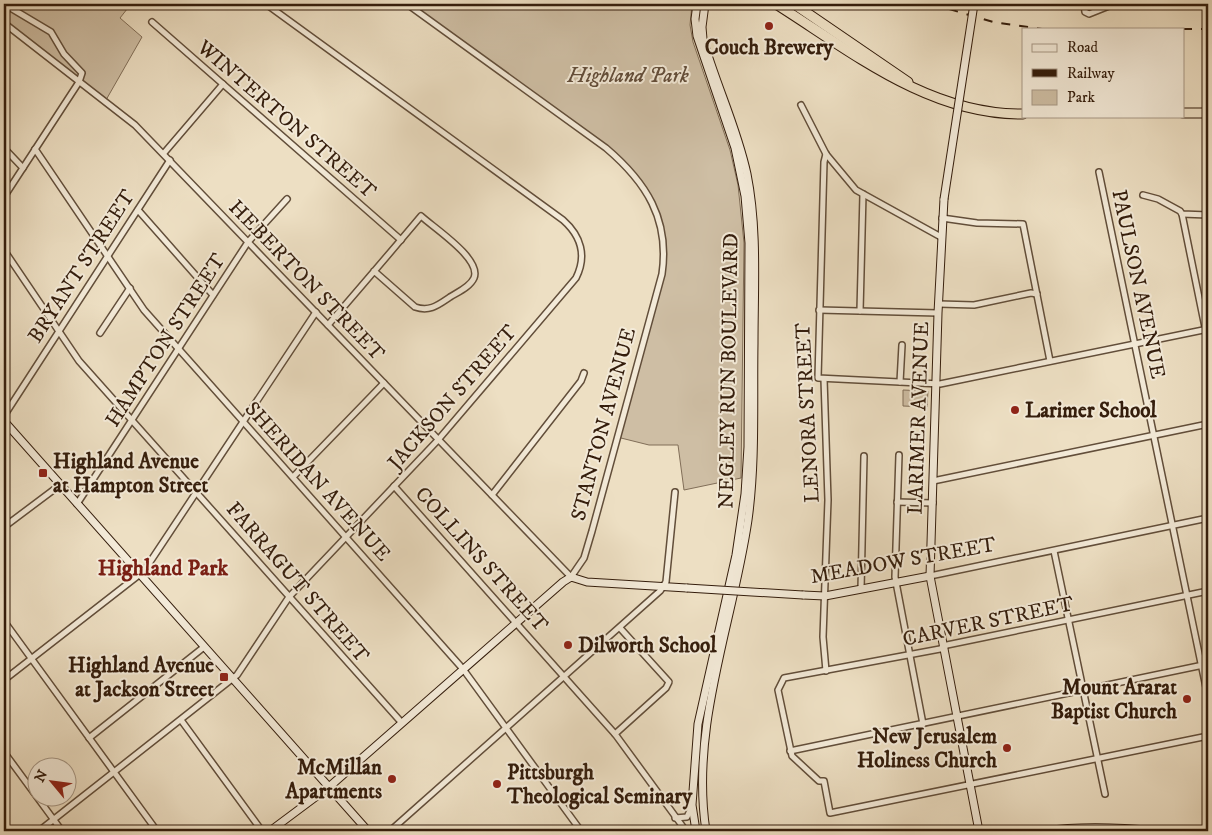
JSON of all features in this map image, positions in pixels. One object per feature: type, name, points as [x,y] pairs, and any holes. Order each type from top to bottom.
[{"type":"highway","points":[[776,4],[891,78],[965,107],[991,112],[1022,114]]},
{"type":"highway","points":[[794,4],[895,72],[918,90]]},
{"type":"highway","points":[[1184,114],[1208,113]]},
{"type":"main road","name":"NEGLEY RUN BOULEVARD","points":[[696,831],[692,804],[698,724],[740,537],[746,494],[749,243],[746,202],[732,136],[698,41],[695,25],[698,4]]},
{"type":"main road","name":"NEGLEY RUN BOULEVARD","points":[[705,4],[702,27],[703,39],[740,147],[750,195],[754,243],[751,494],[744,544],[725,626],[707,728],[703,801],[706,831]]},
{"type":"main road","name":"LARIMER AVENUE","points":[[974,4],[942,218],[930,576],[980,831]]},
{"type":"main road","points":[[4,421],[368,831]]},
{"type":"main road","name":"MEADOW STREET","points":[[572,577],[587,582],[825,596],[930,576]]},
{"type":"main road","name":"STANTON AVENUE","points":[[270,831],[329,787],[516,622],[563,582],[572,577]]},
{"type":"main road","points":[[1042,831],[1064,828],[1118,827],[1155,831]]},
{"type":"street","points":[[4,4],[51,32],[66,57],[82,73],[79,82],[4,197]]},
{"type":"street","name":"JACKSON STREET","points":[[39,831],[232,679],[289,597],[438,440],[576,278],[582,260],[578,239],[573,229],[564,220],[266,4]]},
{"type":"street","name":"STANTON AVENUE","points":[[407,4],[606,148],[628,166],[646,190],[657,211],[662,235],[662,274],[584,558],[572,577]]},
{"type":"street","points":[[1084,4],[1086,12],[1091,13],[1114,4]]},
{"type":"street","name":"WINTERTON STREET","points":[[152,22],[401,240]]},
{"type":"street","name":"HEBERTON STREET","points":[[4,23],[135,125],[164,153],[438,440],[572,577]]},
{"type":"street","points":[[164,153],[223,84]]},
{"type":"street","points":[[801,105],[826,154],[856,190],[941,237]]},
{"type":"street","points":[[4,148],[23,168]]},
{"type":"street","name":"SHERIDAN AVENUE","points":[[35,149],[144,310],[463,669],[580,831]]},
{"type":"street","name":"LENORA STREET","points":[[826,154],[824,162],[818,378],[824,379],[828,500],[823,638],[826,671]]},
{"type":"street","name":"BRYANT STREET","points":[[4,416],[170,160]]},
{"type":"street","name":"PAULSON AVENUE","points":[[1099,172],[1208,697]]},
{"type":"street","points":[[860,311],[862,194]]},
{"type":"street","points":[[1143,195],[1158,199],[1182,214],[1207,329],[1208,342]]},
{"type":"street","name":"HAMPTON STREET","points":[[77,504],[248,242],[287,199]]},
{"type":"street","points":[[138,210],[213,295]]},
{"type":"street","points":[[1182,214],[1208,215]]},
{"type":"street","points":[[328,325],[374,271],[401,240],[421,216],[471,259],[476,271],[469,285],[431,309],[423,310],[415,307],[374,271]]},
{"type":"street","points":[[942,218],[977,223],[1023,224],[1050,361]]},
{"type":"street","name":"FARRAGUT STREET","points":[[4,250],[79,361],[402,723]]},
{"type":"street","points":[[100,334],[130,288]]},
{"type":"street","points":[[939,304],[974,305],[1031,293],[1037,294]]},
{"type":"street","points":[[819,310],[938,314]]},
{"type":"street","points":[[4,680],[144,570],[316,312]]},
{"type":"street","points":[[824,379],[936,383],[1207,329]]},
{"type":"street","points":[[900,382],[902,345]]},
{"type":"street","points":[[492,496],[580,381],[584,373]]},
{"type":"street","points":[[293,477],[384,383]]},
{"type":"street","points":[[933,481],[1208,424]]},
{"type":"street","points":[[900,455],[897,502],[896,583],[923,724]]},
{"type":"street","points":[[861,589],[864,456]]},
{"type":"street","points":[[4,527],[60,485]]},
{"type":"street","name":"COLLINS STREET","points":[[394,486],[615,734],[686,831]]},
{"type":"street","points":[[390,831],[620,628],[663,587],[666,582],[675,492]]},
{"type":"street","points":[[897,502],[933,503]]},
{"type":"street","name":"MEADOW STREET","points":[[930,576],[1208,518]]},
{"type":"street","points":[[1054,550],[1105,794]]},
{"type":"street","name":"CARVER STREET","points":[[790,751],[778,686],[784,678],[910,655],[1208,591]]},
{"type":"street","points":[[4,621],[157,831]]},
{"type":"street","points":[[615,734],[666,688],[668,680],[620,628]]},
{"type":"street","points":[[89,738],[204,647]]},
{"type":"street","points":[[1208,664],[790,751],[792,756],[818,780],[824,781],[830,813],[1208,736]]},
{"type":"street","points":[[181,720],[262,831]]},
{"type":"street","points":[[4,752],[62,831]]},
{"type":"street","points":[[675,818],[686,816],[692,804]]},
{"type":"green space","points":[[4,4],[131,4],[120,18],[142,37],[106,100],[4,23]]},
{"type":"green space","name":"Highland Park","points":[[407,4],[692,4],[690,25],[693,42],[730,150],[738,185],[744,243],[741,478],[684,490],[678,445],[649,445],[617,437],[664,265],[662,235],[646,190],[628,167]]},
{"type":"green space","points":[[903,390],[928,391],[927,407],[903,406]]},
{"type":"railway","points":[[932,4],[993,22],[1035,28]]},
{"type":"railway","points":[[1184,29],[1208,29]]},
{"type":"place","name":"Couch Brewery","points":[[769,26]]},
{"type":"place","name":"Larimer School","points":[[1015,410]]},
{"type":"place","name":"Highland Avenue at Hampton Street","points":[[43,473]]},
{"type":"place","name":"Dilworth School","points":[[568,645]]},
{"type":"place","name":"Highland Avenue at Jackson Street","points":[[224,677]]},
{"type":"place","name":"Mount Ararat Baptist Church","points":[[1187,699]]},
{"type":"place","name":"New Jerusalem Holiness Church","points":[[1007,748]]},
{"type":"place","name":"McMillan Apartments","points":[[392,779]]},
{"type":"place","name":"Pittsburgh Theological Seminary","points":[[497,784]]},
{"type":"district","name":"Highland Park","points":[[163,567]]}]
